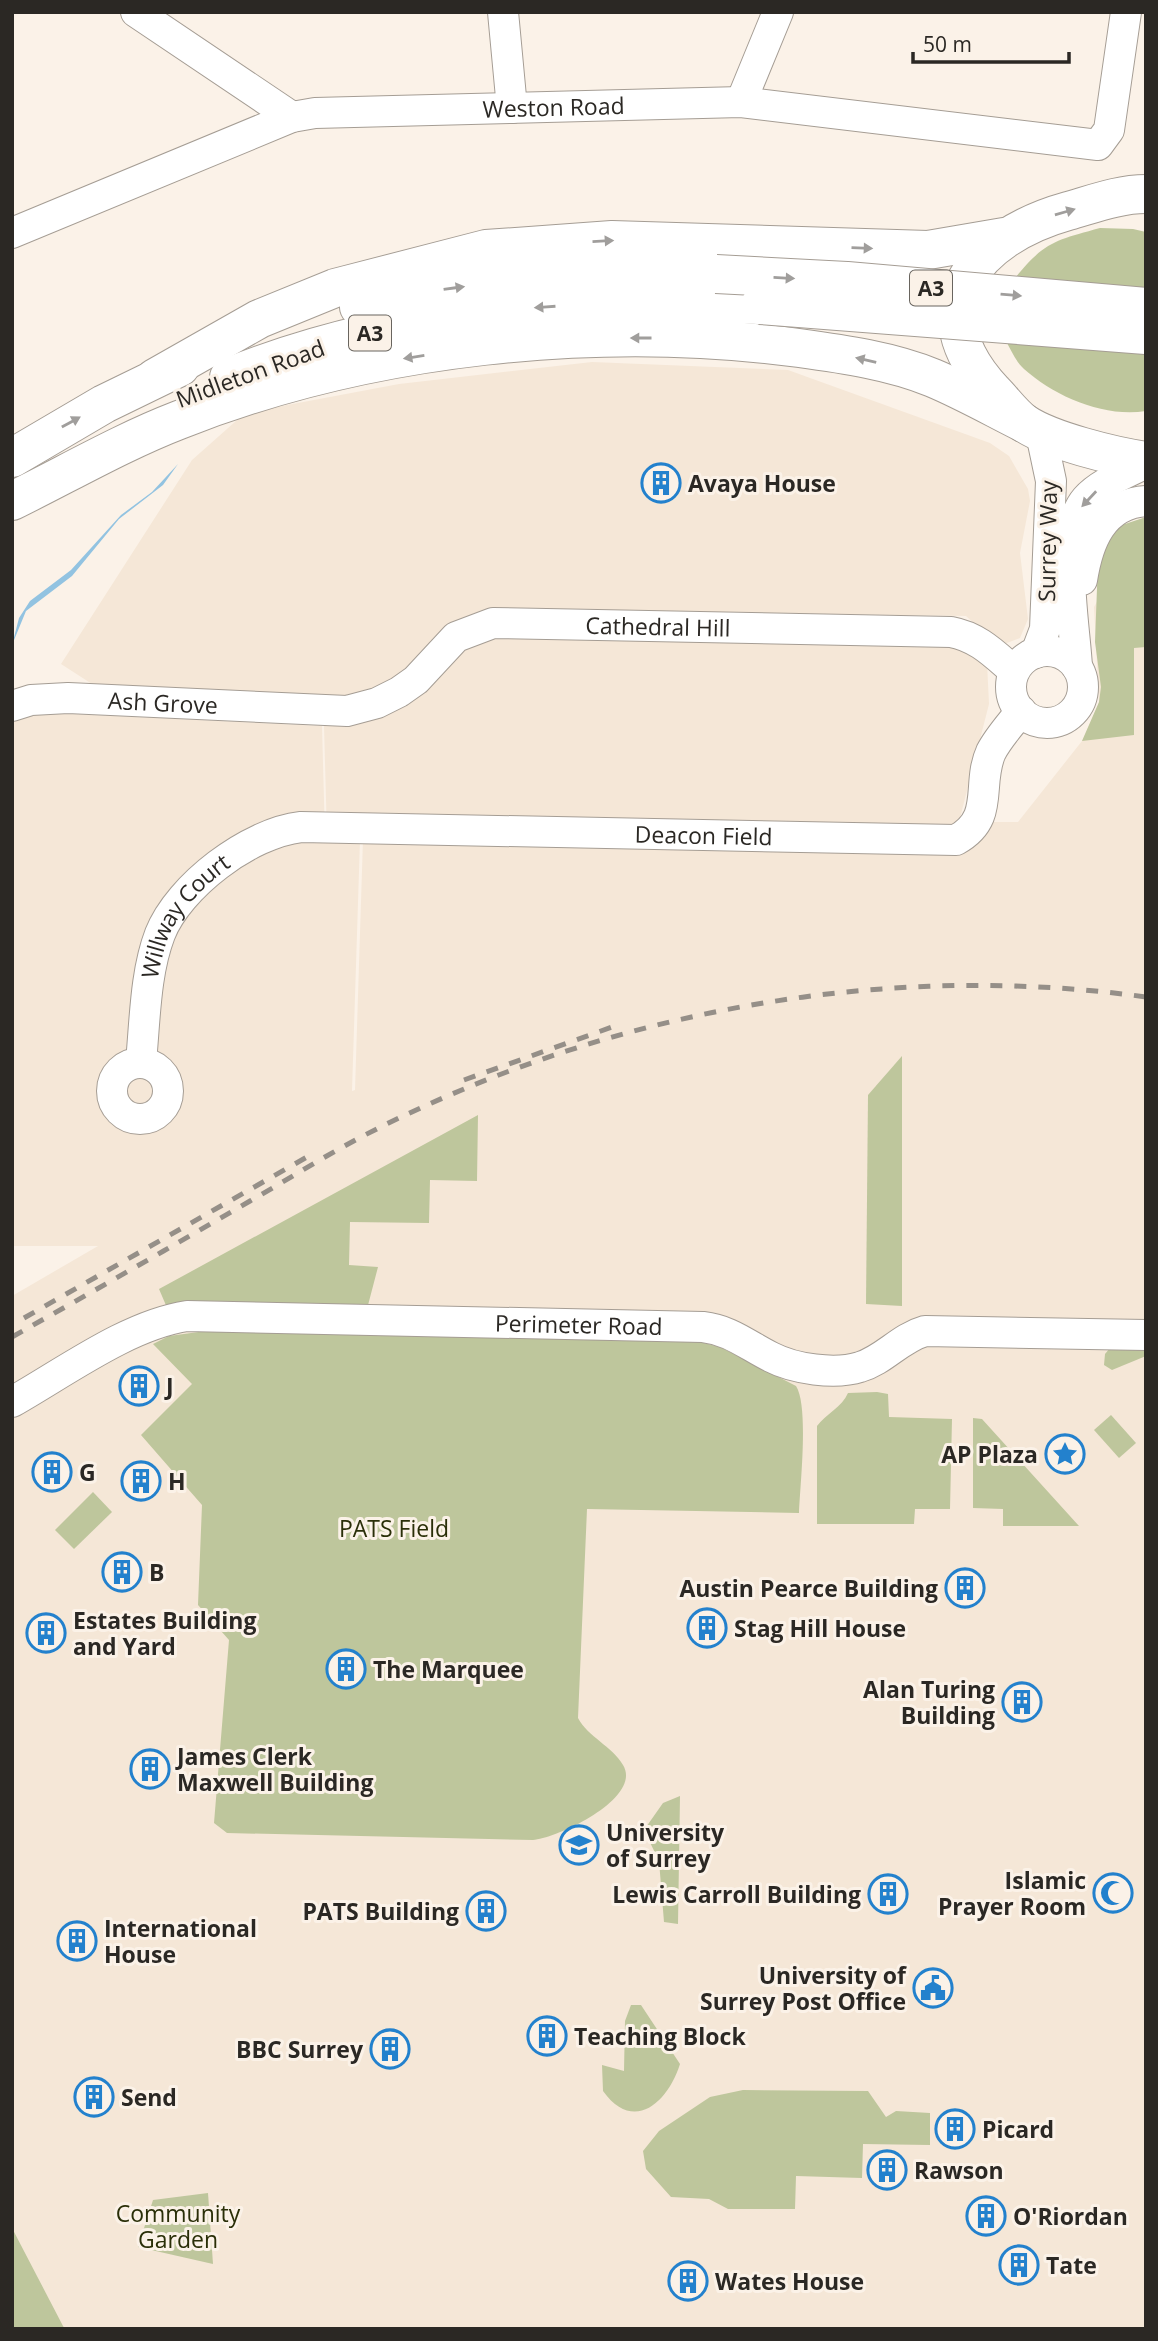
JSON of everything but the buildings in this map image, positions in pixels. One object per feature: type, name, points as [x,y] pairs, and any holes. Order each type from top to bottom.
[{"type":"main road","points":[[1032,426],[975,370],[960,342],[958,306],[967,278],[980,260],[1004,237],[1025,224],[1140,192]]},
{"type":"main road","points":[[155,378],[259,319],[335,288],[486,249],[612,240],[928,250],[1004,237]]},
{"type":"main road","name":"Midleton Road","points":[[12,458],[104,404],[155,378],[293,325],[418,294],[569,277],[716,274],[847,281],[1146,307]]},
{"type":"main road","name":"Midleton Road","points":[[12,491],[92,442],[166,404],[243,371],[347,339],[459,316],[520,309],[662,302],[760,305],[1146,335]]},
{"type":"main road","points":[[12,501],[177,420],[258,393],[370,365],[453,351],[568,340],[702,339],[836,353],[932,378],[1032,426],[1086,448],[1146,462]]},
{"type":"street","points":[[136,12],[292,117]]},
{"type":"street","points":[[503,12],[512,107]]},
{"type":"street","points":[[741,102],[778,12]]},
{"type":"street","name":"Weston Road","points":[[12,233],[292,117],[314,113],[741,102],[1098,145],[1105,140],[1110,130],[1126,12]]},
{"type":"street","name":"Surrey Way","points":[[1025,662],[1045,629],[1051,481],[1032,426]]},
{"type":"street","name":"Surrey Way","points":[[1077,667],[1071,558],[1076,516],[1086,499],[1096,491],[1146,462]]},
{"type":"street","name":"Surrey Way","points":[[1075,618],[1086,557],[1097,527],[1118,508],[1146,501]]},
{"type":"street","name":"Cathedral Hill","points":[[316,712],[346,711],[377,703],[416,680],[456,637],[494,623],[951,632],[968,636],[1025,662]]},
{"type":"street","points":[[1045,651],[1063,655],[1077,667],[1083,690],[1080,701],[1064,718],[1041,722],[1021,712],[1011,692],[1025,662],[1045,651]]},
{"type":"street","name":"Ash Grove","points":[[12,706],[31,700],[68,698],[316,712]]},
{"type":"street","name":"Deacon Field","points":[[301,827],[956,840],[970,832],[980,817],[991,753],[1021,712]]},
{"type":"street","name":"Willway Court","points":[[141,1062],[150,984],[160,933],[194,884],[248,844],[270,834],[301,827]]},
{"type":"street","name":"Perimeter Road","points":[[12,1402],[129,1336],[153,1325],[187,1317],[703,1326],[739,1337],[779,1361],[811,1368],[841,1370],[861,1367],[900,1342],[925,1331],[1146,1335]]},
{"type":"shaded area","points":[[592,362],[788,370],[990,443],[1009,456],[1028,489],[1030,501],[1020,553],[1028,619],[1020,638],[999,646],[966,616],[565,610],[482,618],[377,691],[313,703],[92,684],[61,664],[192,460],[245,413],[399,384]]},
{"type":"shaded area","name":"University of Surrey","points":[[1146,517],[1146,2329],[12,2329],[12,1296],[98,1246],[12,1246],[12,717],[30,712],[322,726],[325,837],[360,840],[352,1091],[355,1090],[363,839],[327,835],[324,726],[376,714],[467,643],[505,638],[955,643],[987,663],[989,704],[959,822],[1018,822],[1082,741],[1099,703],[1094,607]]},
{"type":"green space","points":[[1100,228],[1146,232],[1146,288],[1016,277],[1044,249]]},
{"type":"green space","points":[[1006,341],[1146,354],[1146,411],[1113,411],[1080,403],[1065,396],[1024,369]]},
{"type":"green space","points":[[1146,517],[1146,647],[1134,648],[1134,735],[1082,741],[1099,702],[1101,687],[1095,642],[1098,561],[1107,540],[1119,526]]},
{"type":"green space","points":[[902,1056],[902,1306],[866,1304],[868,1095]]},
{"type":"green space","points":[[478,1115],[477,1181],[430,1180],[429,1223],[350,1222],[349,1265],[378,1267],[367,1309],[168,1310],[159,1289]]},
{"type":"green space","name":"PATS Field","points":[[206,1331],[700,1342],[720,1347],[796,1386],[800,1396],[803,1428],[799,1513],[587,1509],[578,1718],[623,1765],[626,1778],[621,1790],[610,1803],[578,1824],[545,1838],[533,1840],[227,1833],[214,1823],[229,1640],[198,1605],[202,1505],[141,1435],[192,1384],[153,1344],[169,1336]]},
{"type":"green space","points":[[1146,1344],[1146,1356],[1112,1370],[1104,1365],[1105,1354],[1110,1348]]},
{"type":"green space","points":[[848,1393],[888,1394],[889,1417],[952,1419],[950,1509],[915,1509],[914,1524],[817,1524],[817,1426]]},
{"type":"green space","points":[[1111,1415],[1136,1443],[1119,1458],[1094,1430]]},
{"type":"green space","points":[[973,1418],[982,1419],[1079,1526],[1003,1526],[1003,1509],[973,1508]]},
{"type":"green space","points":[[93,1492],[112,1512],[74,1549],[55,1530]]},
{"type":"green space","points":[[680,1796],[678,1924],[664,1922],[659,1861],[644,1830],[663,1803]]},
{"type":"green space","points":[[631,2005],[641,2005],[680,2064],[675,2078],[659,2101],[638,2111],[626,2110],[615,2104],[603,2091],[602,2065],[624,2071],[625,2021]]},
{"type":"green space","points":[[743,2090],[868,2091],[886,2117],[896,2111],[930,2113],[930,2145],[863,2144],[862,2178],[796,2176],[795,2209],[728,2209],[709,2199],[671,2197],[646,2169],[643,2151],[659,2131],[710,2097]]},
{"type":"green space","name":"Community Garden","points":[[208,2193],[213,2264],[138,2247],[153,2200]]},
{"type":"green space","points":[[12,2228],[63,2326],[65,2329],[12,2329]]},
{"type":"water","points":[[178,464],[163,485],[119,519],[72,576],[26,611],[12,645],[19,618],[30,601],[71,570],[121,515],[152,492]]},
{"type":"railway","points":[[12,1337],[361,1137],[452,1094],[547,1058],[644,1028],[743,1007],[843,992],[944,986],[1045,987],[1146,997]]},
{"type":"railway","points":[[464,1080],[615,1026]]},
{"type":"railway","points":[[24,1318],[307,1157]]},
{"type":"place","name":"Avaya House","points":[[661,483]]},
{"type":"place","name":"J","points":[[139,1386]]},
{"type":"place","name":"AP Plaza","points":[[1065,1454]]},
{"type":"place","name":"G","points":[[52,1472]]},
{"type":"place","name":"H","points":[[141,1481]]},
{"type":"place","name":"B","points":[[122,1572]]},
{"type":"place","name":"Austin Pearce Building","points":[[965,1588]]},
{"type":"place","name":"Stag Hill House","points":[[707,1628]]},
{"type":"place","name":"Estates Building and Yard","points":[[46,1633]]},
{"type":"place","name":"The Marquee","points":[[346,1669]]},
{"type":"place","name":"Alan Turing Building","points":[[1022,1702]]},
{"type":"place","name":"James Clerk Maxwell Building","points":[[150,1769]]},
{"type":"place","name":"University of Surrey","points":[[579,1845]]},
{"type":"place","name":"Islamic Prayer Room","points":[[1113,1893]]},
{"type":"place","name":"Lewis Carroll Building","points":[[888,1894]]},
{"type":"place","name":"PATS Building","points":[[486,1911]]},
{"type":"place","name":"International House","points":[[77,1941]]},
{"type":"place","name":"University of Surrey Post Office","points":[[933,1988]]},
{"type":"place","name":"Teaching Block","points":[[547,2036]]},
{"type":"place","name":"BBC Surrey","points":[[390,2049]]},
{"type":"place","name":"Send","points":[[94,2097]]},
{"type":"place","name":"Picard","points":[[955,2129]]},
{"type":"place","name":"Rawson","points":[[887,2170]]},
{"type":"place","name":"O'Riordan","points":[[986,2216]]},
{"type":"place","name":"Tate","points":[[1019,2265]]},
{"type":"place","name":"Wates House","points":[[688,2281]]}]
